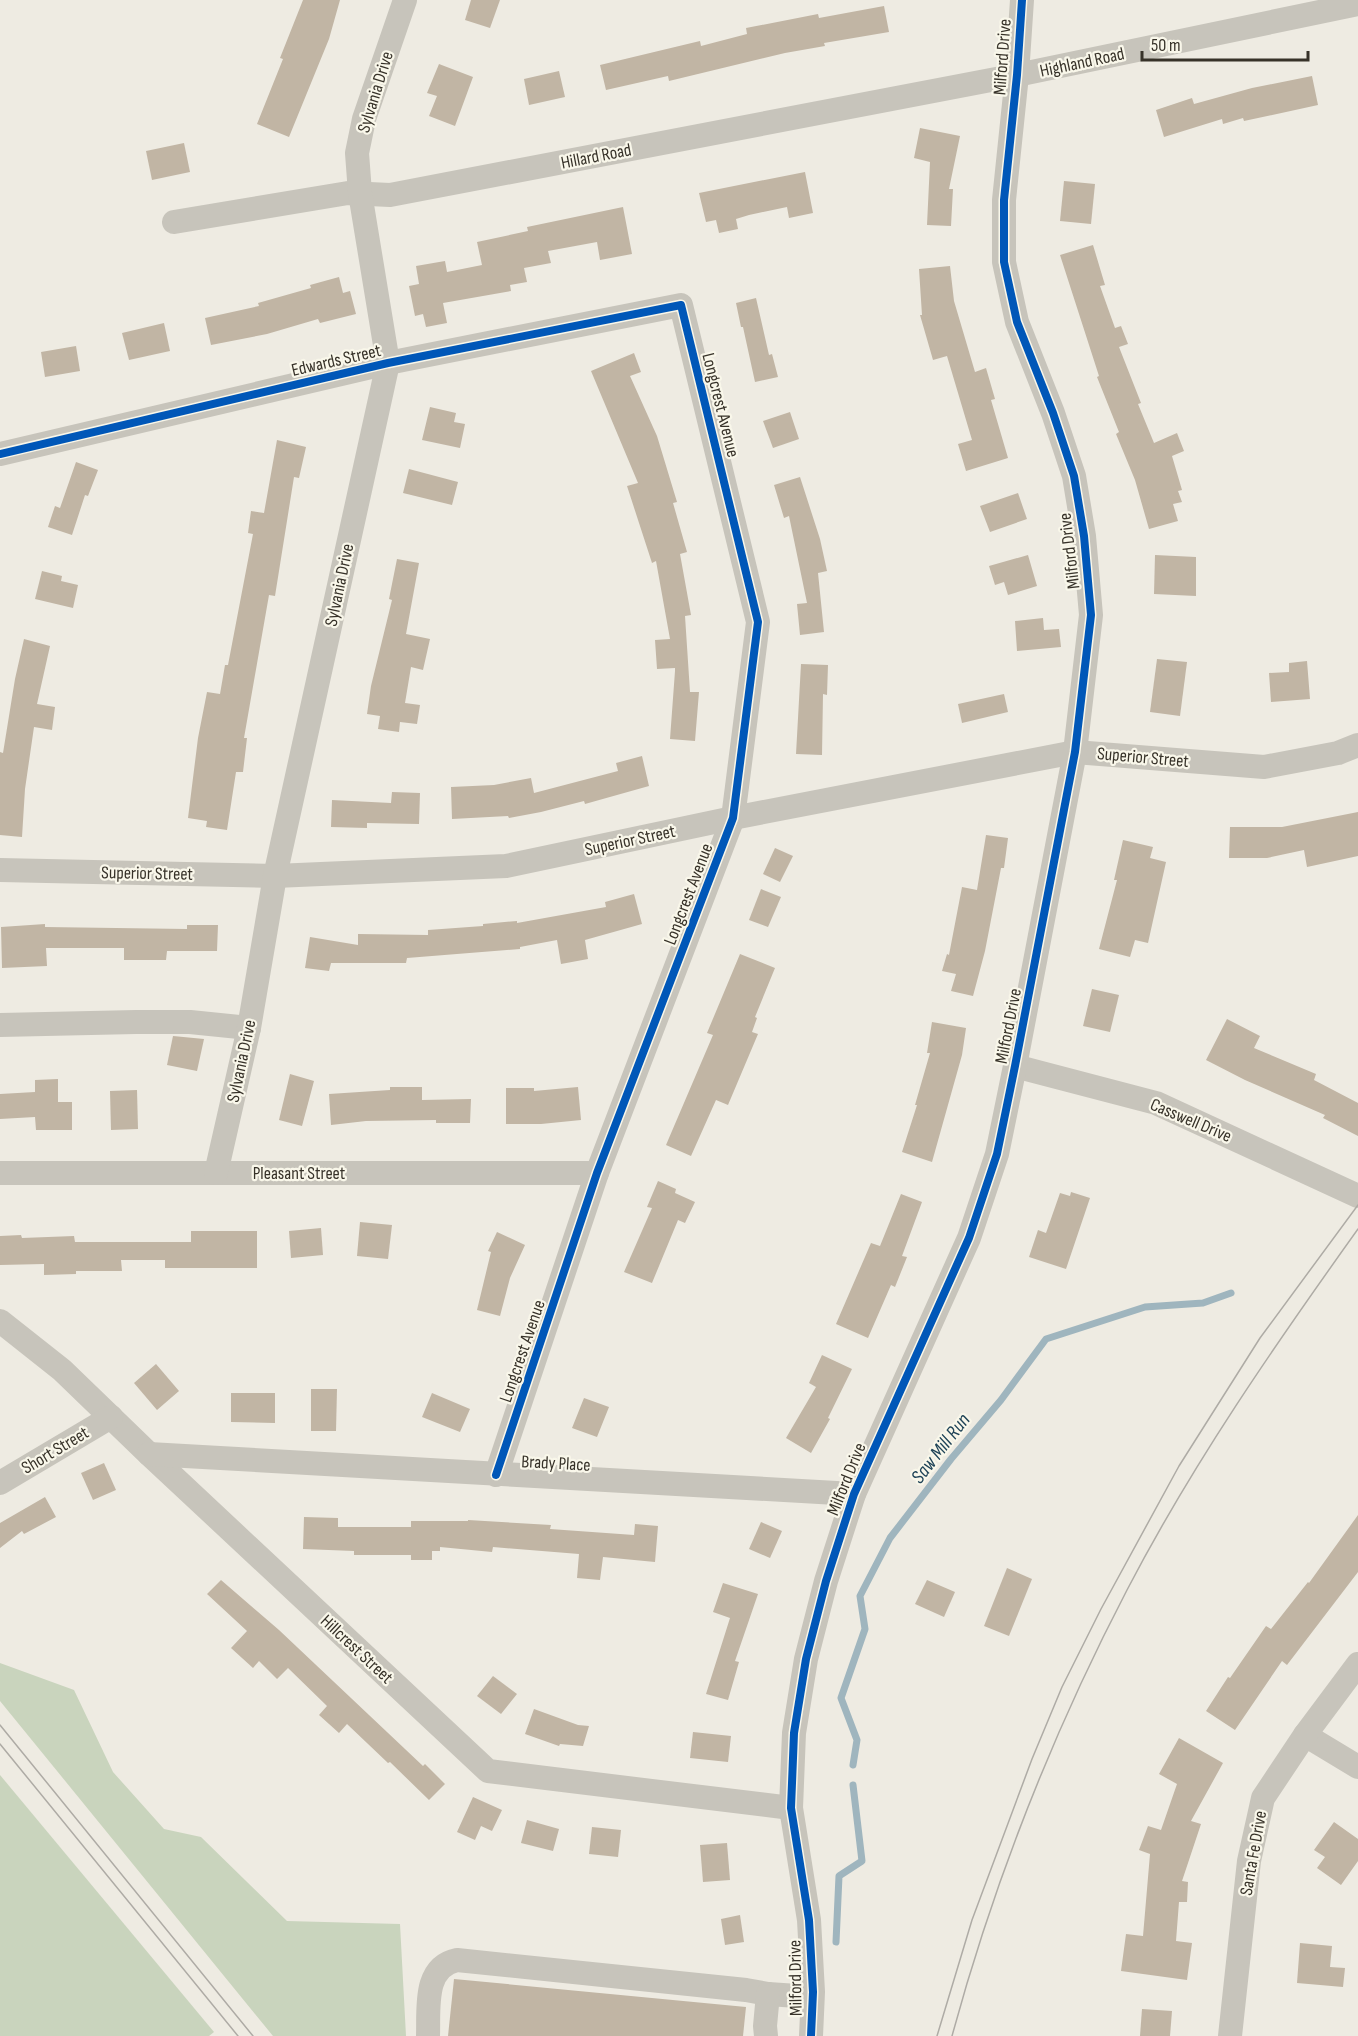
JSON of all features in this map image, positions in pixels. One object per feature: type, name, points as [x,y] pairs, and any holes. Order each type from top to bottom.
[{"type":"street","name":"Sylvania Drive","points":[[216,1173],[249,1028],[275,876],[388,363],[360,193],[357,153],[364,119],[405,0]]},
{"type":"street","name":"Milford Drive","points":[[811,2036],[809,1920],[791,1808],[794,1732],[806,1659],[826,1581],[854,1494],[969,1238],[997,1154],[1075,752],[1090,615],[1084,536],[1074,476],[1053,413],[1017,322],[1004,262],[1005,200],[1022,0]]},
{"type":"street","name":"Highland Road","points":[[1017,75],[1358,4]]},
{"type":"street","name":"Hillard Road","points":[[174,222],[348,193],[390,195],[1017,75]]},
{"type":"street","name":"Edwards Street","points":[[0,454],[388,363],[681,305]]},
{"type":"street","name":"Longcrest Avenue","points":[[496,1475],[597,1173],[733,818],[758,622],[681,305]]},
{"type":"street","name":"Superior Street","points":[[0,870],[275,876],[506,866],[733,818],[1075,752],[1264,767],[1338,753],[1358,745]]},
{"type":"street","points":[[0,1025],[190,1022],[249,1028]]},
{"type":"street","name":"Casswell Drive","points":[[1015,1066],[1156,1102],[1358,1196]]},
{"type":"street","name":"Pleasant Street","points":[[0,1173],[597,1173]]},
{"type":"street","name":"Hillcrest Street","points":[[0,1321],[62,1370],[488,1772],[791,1808]]},
{"type":"street","name":"Short Street","points":[[0,1483],[111,1417]]},
{"type":"street","name":"Brady Place","points":[[149,1454],[854,1494]]},
{"type":"street","name":"Santa Fe Drive","points":[[1230,2036],[1249,1861],[1263,1798],[1305,1735],[1358,1664]]},
{"type":"street","points":[[1305,1735],[1358,1767]]},
{"type":"street","points":[[428,2036],[431,1982],[440,1967],[457,1960],[812,1997]]},
{"type":"street","points":[[766,2036],[768,1994]]},
{"type":"green space","points":[[0,1663],[74,1690],[113,1772],[164,1829],[201,1837],[287,1921],[400,1924],[406,2036],[273,2036],[0,1701]]},
{"type":"green space","points":[[0,1775],[214,2032],[209,2036],[0,2036]]},
{"type":"building","points":[[303,0],[340,0],[329,39],[289,137],[257,124]]},
{"type":"building","points":[[471,0],[500,0],[490,28],[465,20]]},
{"type":"building","points":[[884,6],[889,32],[824,43],[825,46],[785,53],[669,81],[668,76],[606,90],[600,65],[700,41],[701,46],[747,34],[746,28],[818,14],[819,18]]},
{"type":"building","points":[[439,64],[473,77],[455,126],[429,116],[437,96],[427,93]]},
{"type":"building","points":[[559,71],[565,97],[529,105],[524,79]]},
{"type":"building","points":[[1312,76],[1318,105],[1244,121],[1243,118],[1223,124],[1222,119],[1164,137],[1156,110],[1192,98],[1194,104],[1252,88]]},
{"type":"building","points":[[920,128],[960,136],[949,189],[953,189],[951,226],[927,225],[930,162],[914,158]]},
{"type":"building","points":[[184,143],[190,172],[152,180],[146,151]]},
{"type":"building","points":[[805,172],[813,213],[789,218],[787,207],[749,215],[736,219],[738,229],[719,233],[716,220],[706,222],[699,193]]},
{"type":"building","points":[[1064,181],[1095,184],[1091,224],[1060,221]]},
{"type":"building","points":[[623,207],[632,254],[600,260],[597,242],[548,251],[551,263],[524,268],[527,282],[510,285],[511,291],[443,303],[447,323],[426,327],[423,314],[415,316],[409,286],[419,284],[416,266],[445,261],[447,272],[482,265],[477,242],[528,231],[527,227]]},
{"type":"building","points":[[1093,245],[1105,285],[1100,286],[1115,328],[1121,326],[1128,344],[1119,347],[1154,443],[1177,433],[1184,451],[1172,456],[1182,490],[1178,491],[1182,502],[1173,504],[1178,521],[1149,529],[1135,480],[1116,434],[1119,432],[1097,377],[1099,376],[1060,255]]},
{"type":"building","points":[[950,266],[954,301],[975,372],[986,368],[995,399],[991,400],[1008,458],[966,471],[958,444],[972,440],[947,356],[933,360],[920,315],[922,315],[919,269]]},
{"type":"building","points":[[339,277],[343,293],[350,291],[356,314],[320,323],[318,319],[267,334],[211,345],[205,318],[259,306],[258,303],[311,288],[310,285]]},
{"type":"building","points":[[756,298],[769,355],[772,354],[778,377],[755,382],[736,303]]},
{"type":"building","points":[[164,323],[170,351],[129,360],[122,333]]},
{"type":"building","points":[[76,346],[80,371],[45,377],[41,352]]},
{"type":"building","points":[[634,353],[641,372],[630,376],[657,436],[677,502],[673,503],[687,552],[680,554],[691,615],[685,616],[690,692],[699,692],[695,741],[670,739],[675,668],[657,669],[655,640],[670,639],[656,561],[652,563],[627,486],[638,483],[591,371]]},
{"type":"building","points":[[430,407],[456,413],[454,422],[465,424],[460,448],[422,440]]},
{"type":"building","points":[[790,412],[799,439],[773,448],[763,421]]},
{"type":"building","points":[[277,440],[306,447],[299,478],[294,477],[275,596],[269,595],[244,738],[247,738],[243,772],[236,772],[227,830],[206,827],[207,821],[188,818],[198,738],[207,692],[220,694],[225,665],[228,665],[253,534],[248,533],[251,511],[264,513]]},
{"type":"building","points":[[76,462],[98,470],[88,496],[85,495],[72,535],[48,527],[55,506],[60,508]]},
{"type":"building","points":[[409,469],[458,482],[452,505],[403,493]]},
{"type":"building","points":[[800,477],[820,539],[827,571],[818,573],[824,632],[800,635],[797,604],[807,603],[789,516],[784,518],[774,485]]},
{"type":"building","points":[[1018,493],[1027,519],[990,532],[980,506]]},
{"type":"building","points":[[1028,555],[1037,586],[1008,595],[1004,582],[995,585],[989,566]]},
{"type":"building","points":[[1155,555],[1196,557],[1196,596],[1154,594]]},
{"type":"building","points":[[397,559],[419,563],[406,634],[430,639],[423,670],[411,667],[405,703],[420,705],[417,724],[400,722],[399,732],[378,729],[380,716],[367,714],[371,686],[392,600],[389,599]]},
{"type":"building","points":[[42,571],[62,576],[61,581],[78,585],[73,608],[35,599]]},
{"type":"building","points":[[1043,618],[1044,630],[1059,629],[1061,647],[1017,651],[1015,621]]},
{"type":"building","points":[[24,639],[50,646],[37,704],[55,707],[52,730],[34,727],[25,789],[22,837],[0,835],[0,752],[3,753]]},
{"type":"building","points":[[1157,659],[1187,662],[1180,716],[1150,712]]},
{"type":"building","points":[[1307,661],[1310,699],[1271,702],[1269,673],[1289,672],[1289,663]]},
{"type":"building","points":[[801,664],[828,665],[827,695],[823,694],[822,755],[796,754]]},
{"type":"building","points":[[1004,694],[1008,712],[962,723],[958,704]]},
{"type":"building","points":[[642,756],[649,786],[585,804],[584,801],[509,818],[508,816],[452,819],[451,787],[494,785],[531,778],[534,793],[618,771],[616,763]]},
{"type":"building","points":[[392,792],[420,793],[419,824],[367,823],[367,828],[331,827],[332,800],[391,803]]},
{"type":"building","points":[[1358,812],[1358,856],[1307,867],[1304,850],[1267,858],[1229,858],[1230,827],[1282,827]]},
{"type":"building","points":[[986,835],[1008,838],[1004,868],[1001,868],[985,951],[973,996],[951,991],[956,974],[942,971],[947,954],[949,955],[962,887],[977,890]]},
{"type":"building","points":[[1123,840],[1153,847],[1150,858],[1166,862],[1148,943],[1135,940],[1130,957],[1099,949],[1117,880],[1114,880]]},
{"type":"building","points":[[775,848],[793,856],[780,882],[763,874]]},
{"type":"building","points":[[761,889],[781,897],[768,927],[749,920]]},
{"type":"building","points":[[634,894],[642,924],[585,940],[588,959],[561,964],[557,940],[520,947],[520,949],[407,958],[406,963],[331,963],[329,971],[305,968],[310,937],[358,945],[358,934],[428,935],[428,930],[517,921],[517,923],[606,907],[605,902]]},
{"type":"building","points":[[45,924],[45,927],[187,929],[187,925],[218,925],[217,951],[167,951],[166,960],[124,960],[124,948],[46,948],[47,966],[2,968],[1,927]]},
{"type":"building","points":[[740,954],[775,968],[755,1017],[757,1018],[752,1032],[758,1034],[728,1105],[716,1100],[691,1156],[666,1145],[713,1035],[707,1033]]},
{"type":"building","points":[[1092,989],[1119,995],[1110,1032],[1083,1026]]},
{"type":"building","points":[[1227,1019],[1260,1036],[1254,1048],[1316,1074],[1314,1080],[1358,1103],[1358,1136],[1323,1118],[1325,1115],[1206,1060]]},
{"type":"building","points":[[932,1022],[966,1028],[962,1055],[932,1162],[902,1152],[930,1053],[927,1053]]},
{"type":"building","points":[[173,1036],[204,1039],[197,1071],[167,1065]]},
{"type":"building","points":[[290,1074],[314,1081],[302,1126],[279,1120]]},
{"type":"building","points":[[58,1079],[58,1102],[72,1102],[72,1130],[36,1130],[35,1117],[0,1119],[0,1094],[35,1092],[35,1080]]},
{"type":"building","points":[[390,1087],[422,1087],[422,1100],[471,1099],[470,1123],[436,1123],[436,1120],[366,1121],[331,1125],[329,1094],[390,1090]]},
{"type":"building","points":[[578,1087],[581,1120],[541,1124],[506,1124],[506,1088],[534,1088],[534,1091]]},
{"type":"building","points":[[137,1090],[138,1129],[111,1130],[110,1091]]},
{"type":"building","points":[[658,1181],[676,1189],[675,1193],[695,1202],[685,1223],[678,1220],[652,1283],[624,1272],[652,1208],[647,1207]]},
{"type":"building","points":[[1071,1192],[1090,1198],[1066,1269],[1029,1257],[1038,1230],[1046,1233],[1060,1193],[1070,1196]]},
{"type":"building","points":[[901,1194],[922,1202],[902,1256],[907,1257],[895,1287],[891,1285],[868,1338],[836,1324],[871,1243],[880,1246]]},
{"type":"building","points":[[360,1222],[392,1225],[388,1259],[357,1256]]},
{"type":"building","points":[[321,1228],[323,1255],[291,1258],[289,1231]]},
{"type":"building","points":[[191,1231],[257,1231],[257,1268],[165,1268],[165,1260],[121,1260],[122,1271],[76,1271],[76,1274],[44,1275],[44,1264],[0,1265],[0,1236],[21,1235],[22,1238],[74,1236],[75,1242],[191,1242]]},
{"type":"building","points":[[497,1232],[525,1245],[510,1278],[500,1316],[477,1310],[491,1252],[488,1251]]},
{"type":"building","points":[[822,1355],[852,1369],[828,1418],[830,1419],[811,1453],[786,1438],[816,1387],[809,1383]]},
{"type":"building","points":[[156,1364],[179,1391],[157,1410],[134,1383]]},
{"type":"building","points":[[311,1389],[337,1389],[336,1431],[311,1431]]},
{"type":"building","points":[[231,1393],[275,1393],[275,1423],[231,1422]]},
{"type":"building","points":[[432,1393],[470,1409],[460,1432],[422,1417]]},
{"type":"building","points":[[584,1398],[609,1407],[597,1437],[572,1428]]},
{"type":"building","points":[[104,1463],[116,1490],[93,1500],[81,1473]]},
{"type":"building","points":[[45,1497],[56,1517],[24,1534],[22,1531],[0,1548],[0,1523]]},
{"type":"building","points":[[1358,1515],[1358,1572],[1287,1665],[1282,1661],[1235,1730],[1206,1711],[1266,1626],[1271,1629],[1309,1583]]},
{"type":"building","points":[[304,1517],[338,1518],[338,1527],[411,1527],[411,1521],[468,1520],[551,1525],[550,1529],[634,1535],[635,1524],[658,1526],[655,1562],[603,1557],[600,1580],[577,1578],[579,1554],[493,1547],[492,1552],[440,1547],[440,1551],[432,1551],[432,1560],[411,1560],[411,1555],[354,1555],[354,1551],[303,1549]]},
{"type":"building","points":[[761,1522],[782,1531],[770,1558],[749,1549]]},
{"type":"building","points":[[1007,1568],[1032,1579],[1009,1636],[984,1626]]},
{"type":"building","points":[[221,1580],[279,1630],[445,1784],[429,1800],[347,1724],[339,1733],[319,1715],[327,1706],[288,1668],[277,1679],[259,1661],[253,1668],[231,1648],[247,1631],[207,1594]]},
{"type":"building","points":[[927,1580],[955,1592],[944,1617],[915,1604]]},
{"type":"building","points":[[723,1583],[758,1594],[735,1661],[739,1662],[728,1700],[706,1694],[730,1618],[713,1612]]},
{"type":"building","points":[[493,1676],[517,1694],[501,1714],[477,1696]]},
{"type":"building","points":[[534,1709],[578,1725],[589,1726],[583,1746],[560,1744],[559,1746],[525,1734]]},
{"type":"building","points":[[693,1732],[731,1736],[728,1762],[690,1758]]},
{"type":"building","points":[[1179,1738],[1223,1763],[1191,1821],[1201,1824],[1182,1881],[1188,1882],[1187,1902],[1179,1902],[1176,1941],[1192,1943],[1187,1980],[1121,1971],[1126,1934],[1143,1936],[1150,1854],[1139,1850],[1148,1826],[1161,1830],[1177,1784],[1159,1774]]},
{"type":"building","points":[[473,1797],[502,1810],[492,1831],[481,1826],[475,1840],[457,1832]]},
{"type":"building","points":[[527,1820],[559,1829],[553,1851],[521,1843]]},
{"type":"building","points":[[1334,1822],[1358,1839],[1358,1861],[1341,1885],[1317,1868],[1325,1857],[1314,1850]]},
{"type":"building","points":[[592,1827],[621,1830],[618,1857],[589,1854]]},
{"type":"building","points":[[727,1843],[730,1880],[703,1882],[700,1845]]},
{"type":"building","points":[[740,1915],[744,1942],[725,1945],[721,1919]]},
{"type":"building","points":[[1300,1943],[1332,1946],[1330,1967],[1345,1968],[1343,1987],[1297,1983]]},
{"type":"building","points":[[454,1979],[746,2007],[743,2036],[448,2036]]},
{"type":"building","points":[[1142,2009],[1172,2011],[1170,2036],[1140,2036]]},
{"type":"waterway","name":"Saw Mill Run","points":[[853,1765],[857,1740],[841,1698],[865,1629],[860,1596],[890,1538],[951,1459],[1001,1400],[1046,1339],[1145,1307],[1203,1303],[1231,1293]]},
{"type":"waterway","name":"Saw Mill Run","points":[[836,1942],[839,1876],[862,1861],[853,1785]]},
{"type":"tram line","points":[[937,2036],[972,1920],[1032,1759],[1062,1687],[1101,1609],[1179,1466],[1260,1338],[1358,1205]]},
{"type":"tram line","points":[[952,2036],[987,1921],[1027,1808],[1074,1698],[1127,1590],[1179,1496],[1236,1405],[1358,1229]]},
{"type":"tram line","points":[[0,1725],[253,2036]]},
{"type":"tram line","points":[[0,1744],[238,2036]]},
{"type":"cycle path","points":[[811,2036],[813,1992],[809,1920],[791,1808],[794,1733],[806,1659],[826,1581],[854,1494],[969,1238],[997,1154],[1075,752],[1091,615],[1084,536],[1074,476],[1053,413],[1017,322],[1004,262],[1004,200],[1022,0]]},
{"type":"cycle path","points":[[0,454],[388,363],[681,305],[758,622],[733,818],[597,1173],[496,1475]]}]
